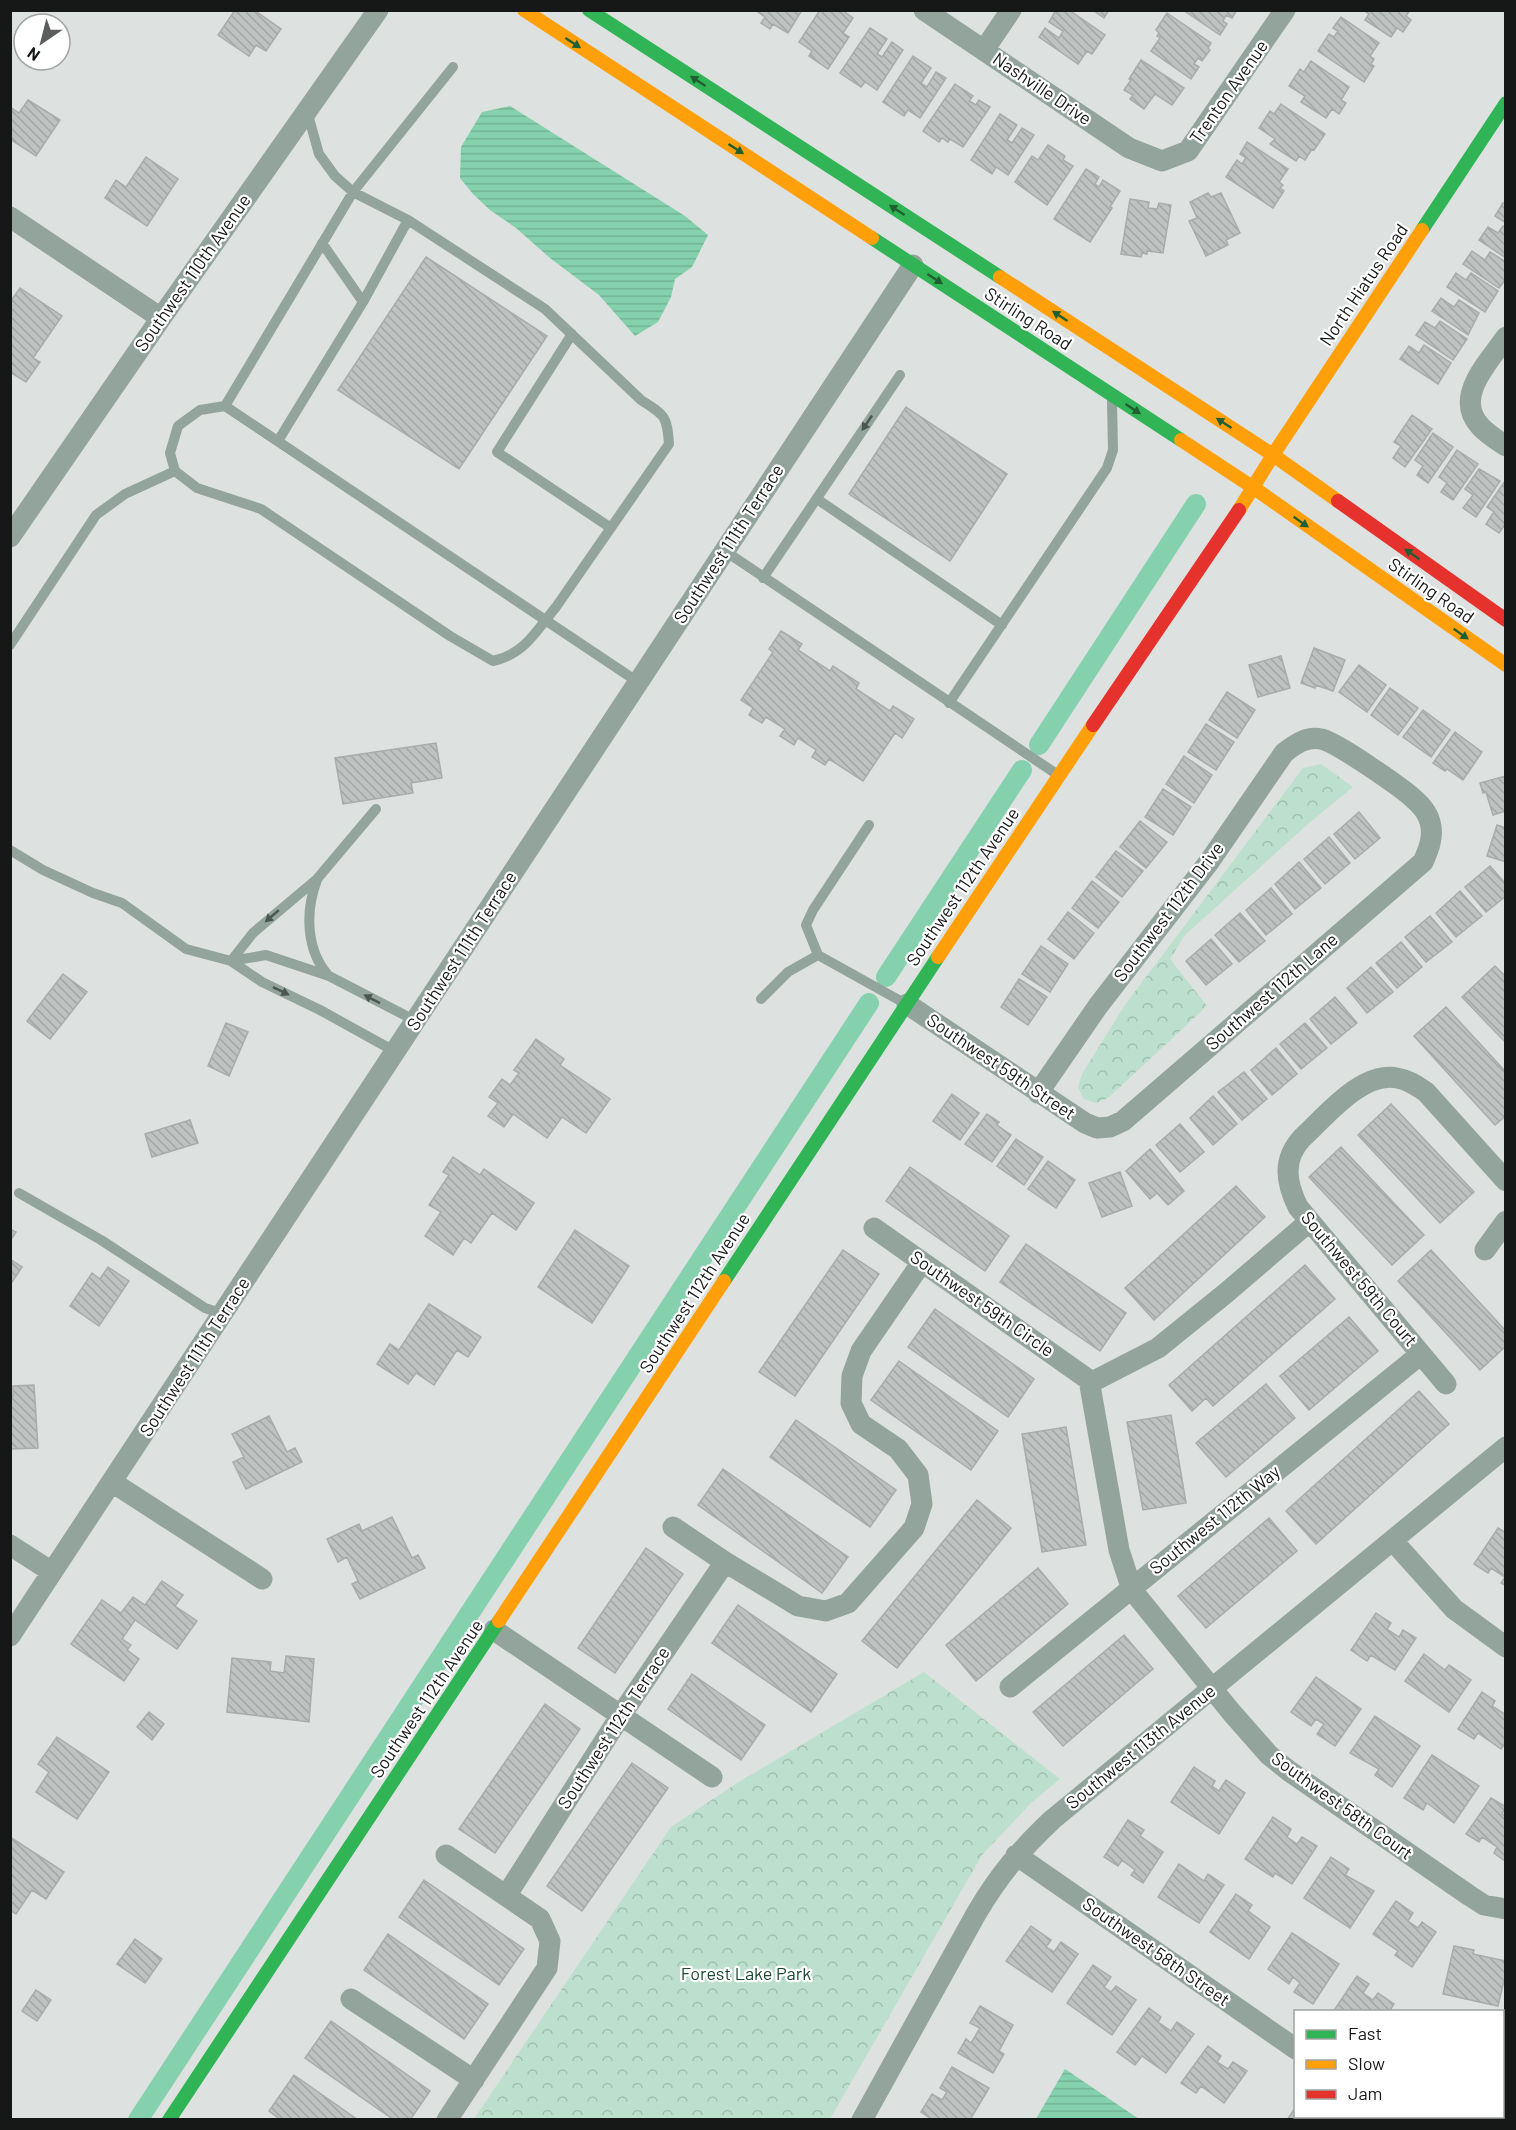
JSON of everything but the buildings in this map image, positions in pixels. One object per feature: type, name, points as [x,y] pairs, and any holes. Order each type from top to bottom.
[{"type":"street","name":"Southwest 110th Avenue","points":[[10,537],[160,318],[378,10]]},
{"type":"street","name":"Stirling Road","points":[[524,10],[1254,488],[1506,665]]},
{"type":"street","name":"Stirling Road","points":[[589,10],[1273,455],[1506,620]]},
{"type":"street","name":"Nashville Drive","points":[[924,10],[1130,148],[1162,161]]},
{"type":"street","points":[[984,50],[1011,10]]},
{"type":"street","name":"Trenton Avenue","points":[[1162,161],[1188,152],[1285,10]]},
{"type":"street","name":"North Hiatus Road","points":[[1254,488],[1273,455],[1506,103]]},
{"type":"street","points":[[10,217],[160,318]]},
{"type":"street","name":"Southwest 111th Terrace","points":[[10,1636],[913,265]]},
{"type":"street","points":[[1506,337],[1473,387],[1469,401],[1476,422],[1506,446]]},
{"type":"street","name":"Southwest 112th Avenue","points":[[169,2120],[1058,776],[1254,488]]},
{"type":"street","name":"Southwest 112th Lane","points":[[1097,1128],[1110,1127],[1123,1121],[1423,862],[1431,845],[1430,821],[1414,799],[1332,742],[1323,739],[1306,739]]},
{"type":"street","name":"Southwest 112th Drive","points":[[1038,1093],[1098,1006],[1209,862],[1284,753],[1306,739]]},
{"type":"street","name":"Southwest 59th Street","points":[[907,1004],[1085,1124],[1097,1128]]},
{"type":"street","name":"Southwest 59th Court","points":[[1446,1384],[1298,1207],[1288,1181],[1287,1166],[1294,1146],[1350,1094],[1371,1080],[1386,1077],[1412,1082],[1426,1092],[1506,1182]]},
{"type":"street","points":[[1090,1382],[1158,1348],[1310,1221]]},
{"type":"street","points":[[1485,1250],[1506,1221]]},
{"type":"street","name":"Southwest 59th Circle","points":[[874,1228],[1090,1382]]},
{"type":"street","points":[[673,1527],[724,1562],[798,1606],[826,1611],[848,1603],[914,1528],[922,1504],[918,1475],[898,1449],[861,1424],[851,1403],[852,1376],[861,1351],[922,1262]]},
{"type":"street","name":"Southwest 112th Way","points":[[1010,1687],[1421,1354]]},
{"type":"street","name":"Southwest 58th Court","points":[[1090,1382],[1119,1550],[1132,1590],[1253,1738],[1289,1771],[1484,1905],[1506,1909]]},
{"type":"street","name":"Southwest 113th Avenue","points":[[862,2120],[976,1914],[996,1881],[1016,1855],[1053,1819],[1506,1447]]},
{"type":"street","points":[[112,1482],[262,1579]]},
{"type":"street","points":[[1393,1541],[1454,1609],[1506,1647]]},
{"type":"street","points":[[10,1545],[52,1572]]},
{"type":"street","name":"Southwest 112th Terrace","points":[[506,1896],[621,1715],[724,1562]]},
{"type":"street","points":[[494,1630],[712,1777]]},
{"type":"street","points":[[446,1855],[540,1919],[550,1941],[547,1968],[447,2120]]},
{"type":"street","name":"Southwest 58th Street","points":[[1016,1855],[1294,2048]]},
{"type":"street","points":[[351,1999],[474,2080]]},
{"type":"lane","points":[[225,406],[353,192],[453,67]]},
{"type":"lane","points":[[307,111],[319,154],[335,176],[353,192],[408,220],[545,309],[641,400],[668,422],[669,444],[611,528],[544,621],[526,645],[509,657],[493,661],[450,636],[261,509],[197,488],[175,471],[170,453],[178,426],[200,410],[225,406],[544,621],[638,682]]},
{"type":"lane","points":[[278,441],[363,302],[408,220]]},
{"type":"lane","points":[[322,243],[363,302]]},
{"type":"lane","points":[[572,334],[497,452],[611,528]]},
{"type":"lane","points":[[763,578],[900,375]]},
{"type":"lane","points":[[950,703],[1107,468],[1113,450],[1112,396]]},
{"type":"lane","points":[[10,645],[96,515],[125,494],[175,471]]},
{"type":"lane","points":[[817,499],[1002,625]]},
{"type":"lane","points":[[725,551],[1058,776]]},
{"type":"lane","points":[[231,961],[253,933],[318,879],[376,809]]},
{"type":"lane","points":[[869,825],[813,910],[806,925],[818,955],[907,1004]]},
{"type":"lane","points":[[10,850],[43,870],[93,893],[122,903],[186,949],[231,961],[262,982],[320,1010],[396,1052]]},
{"type":"lane","points":[[318,879],[313,891],[309,920],[312,948],[320,966],[329,976]]},
{"type":"lane","points":[[231,961],[266,955],[329,976],[416,1022]]},
{"type":"lane","points":[[761,999],[788,972],[818,955]]},
{"type":"lane","points":[[20,1193],[101,1240],[205,1308],[223,1314]]},
{"type":"green space","points":[[1321,764],[1353,787],[1308,824],[1185,935],[1170,959],[1207,1006],[1108,1098],[1096,1103],[1084,1099],[1078,1087],[1082,1074],[1125,1005],[1303,768]]},
{"type":"green space","name":"Forest Lake Park","points":[[924,1672],[1060,1779],[1031,1803],[982,1855],[830,2119],[474,2119],[671,1827],[737,1783]]},
{"type":"shaded area","points":[[510,106],[685,216],[708,235],[692,267],[675,279],[671,297],[658,322],[635,336],[599,295],[490,210],[460,178],[461,147],[482,112]]},
{"type":"shaded area","points":[[1065,2069],[1139,2119],[1036,2119]]},
{"type":"waterway","points":[[1039,745],[1196,504]]},
{"type":"waterway","points":[[886,977],[1022,770]]},
{"type":"waterway","points":[[138,2120],[869,1003]]},
{"type":"traffic: fast","points":[[589,10],[1000,277]]},
{"type":"traffic: fast","points":[[1422,230],[1506,103]]},
{"type":"traffic: fast","points":[[872,238],[1181,440]]},
{"type":"traffic: fast","points":[[724,1281],[938,957]]},
{"type":"traffic: fast","points":[[169,2120],[499,1621]]},
{"type":"traffic: slow","points":[[524,10],[872,238]]},
{"type":"traffic: slow","points":[[1239,510],[1422,230]]},
{"type":"traffic: slow","points":[[1000,277],[1273,455],[1338,501]]},
{"type":"traffic: slow","points":[[1181,440],[1254,488],[1506,665]]},
{"type":"traffic: slow","points":[[938,957],[1093,725]]},
{"type":"traffic: slow","points":[[499,1621],[724,1281]]},
{"type":"traffic: jam","points":[[1338,501],[1506,620]]},
{"type":"traffic: jam","points":[[1093,725],[1239,510]]}]
